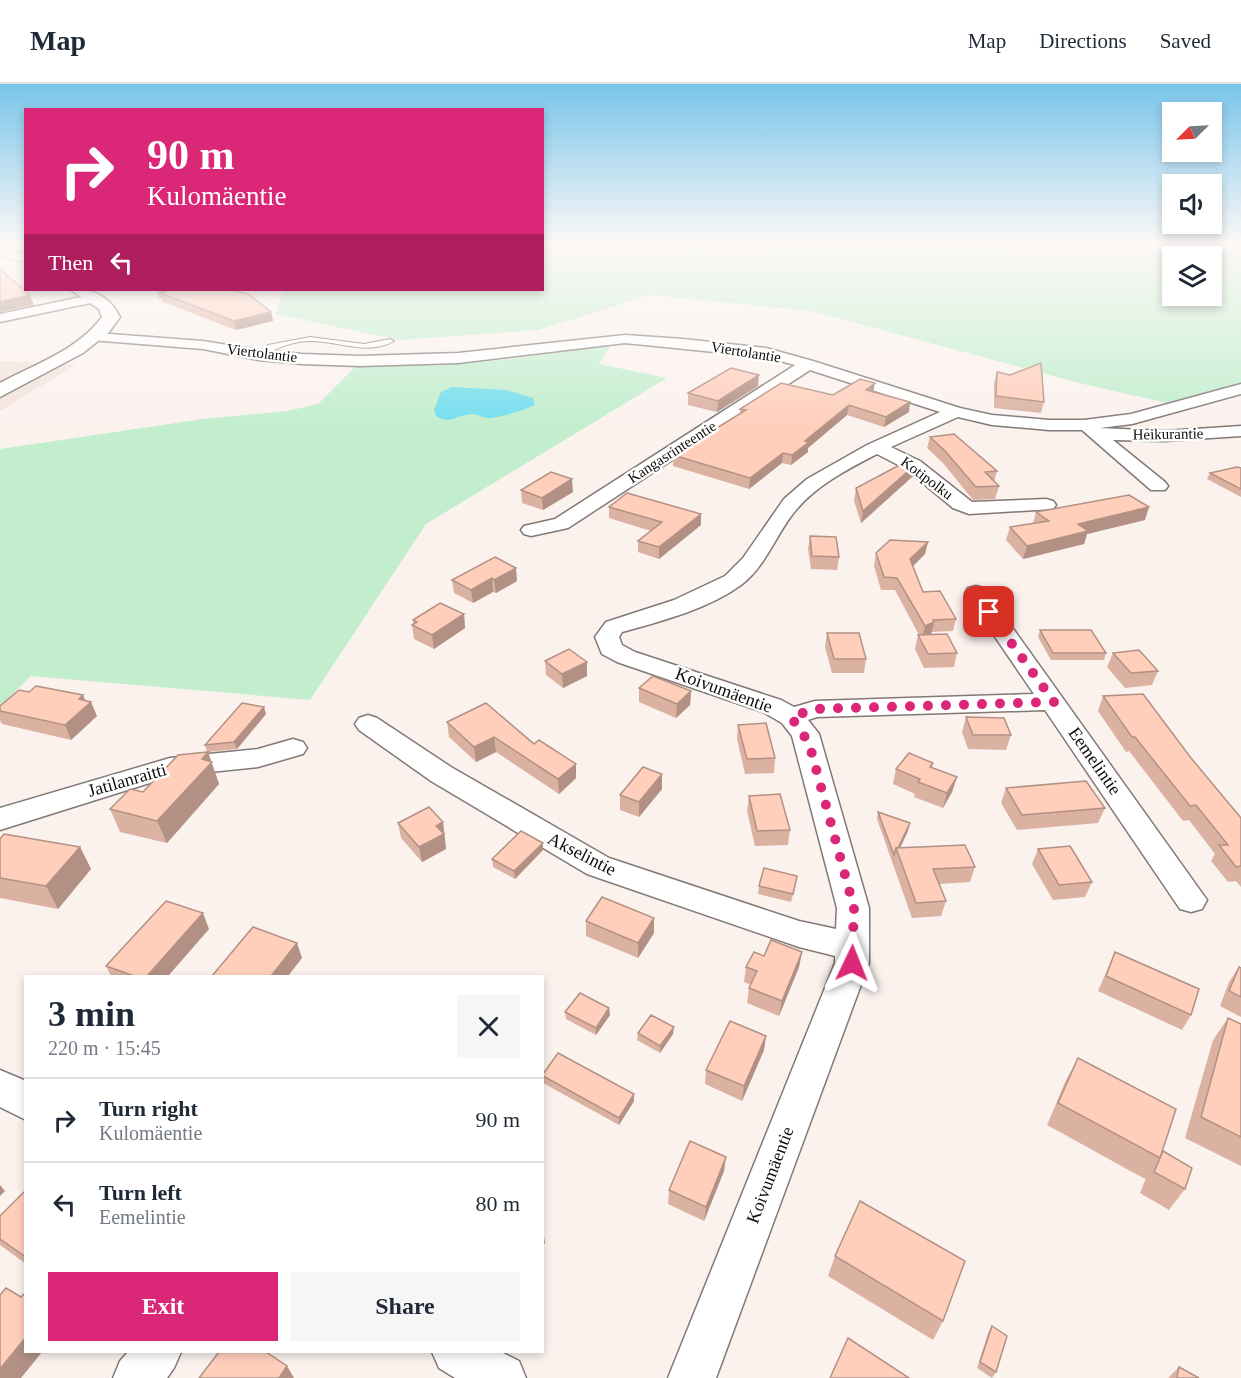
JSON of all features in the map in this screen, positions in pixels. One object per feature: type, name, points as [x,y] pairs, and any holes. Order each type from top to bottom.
[{"type":"main road","points":[[0,391],[96,337],[111,317],[103,304]]},
{"type":"street","points":[[0,318],[49,304]]},
{"type":"street","name":"Viertolantie","points":[[96,337],[203,345],[259,355],[302,359],[408,361],[458,358],[626,339],[728,347],[766,353],[808,364],[956,412],[1021,423],[1090,429],[1241,388]]},
{"type":"street","name":"Kangasrinteentie","points":[[531,530],[561,524],[808,364]]},
{"type":"street","name":"Koivumäentie","points":[[692,1378],[848,975],[852,963],[854,908],[809,743],[791,717],[761,701],[626,657],[611,649],[607,637],[614,627],[724,586],[741,574],[784,511],[818,480],[956,412]]},
{"type":"street","points":[[1090,429],[1158,486]]},
{"type":"street","name":"Heikurantie","points":[[1090,429],[1165,436],[1241,431]]},
{"type":"street","name":"Kotipolku","points":[[879,448],[913,465],[960,504],[969,508],[1046,505]]},
{"type":"street","name":"Eemelintie","points":[[976,593],[1191,900]]},
{"type":"street","points":[[791,717],[815,709],[1054,702]]},
{"type":"street","name":"Akselintie","points":[[368,724],[441,774],[598,866],[799,934],[853,946]]},
{"type":"street","name":"Jatilanraitti","points":[[0,819],[170,767],[258,758],[293,748]]},
{"type":"street","points":[[0,1087],[24,1101]]},
{"type":"street","points":[[137,1378],[157,1353]]},
{"type":"street","points":[[457,1353],[502,1378]]},
{"type":"lane","points":[[259,355],[271,347],[310,339],[356,346],[390,341]]},
{"type":"shaded area","points":[[0,361],[75,365],[0,411]]},
{"type":"green space","points":[[279,304],[620,304],[538,330],[399,340],[276,314]]},
{"type":"green space","points":[[744,304],[1241,304],[1241,385],[1167,403],[1083,384],[811,311]]},
{"type":"green space","points":[[612,343],[599,364],[667,378],[426,524],[310,700],[31,676],[0,706],[0,449],[203,419],[287,411],[318,404],[358,364],[440,365],[512,359]]},
{"type":"water","points":[[452,387],[506,390],[533,398],[535,405],[493,418],[472,414],[450,420],[441,419],[436,416],[434,410],[441,392]]},
{"type":"building","points":[[190,304],[261,304],[271,312],[234,321]]},
{"type":"building","points":[[1041,363],[1044,402],[996,396],[997,372],[1010,375]]},
{"type":"building","points":[[731,368],[759,375],[718,401],[688,393]]},
{"type":"building","points":[[860,379],[875,383],[866,390],[910,402],[886,417],[849,405],[805,441],[809,442],[792,455],[783,453],[750,478],[673,455],[746,410],[740,409],[781,383],[833,395]]},
{"type":"building","points":[[954,434],[997,471],[985,472],[999,486],[976,487],[930,437]]},
{"type":"building","points":[[909,460],[915,465],[863,511],[856,488]]},
{"type":"building","points":[[1241,468],[1241,489],[1210,473]]},
{"type":"building","points":[[551,472],[572,479],[542,498],[521,490]]},
{"type":"building","points":[[627,493],[701,514],[659,547],[638,541],[662,522],[609,507]]},
{"type":"building","points":[[1129,495],[1149,507],[1078,524],[1088,531],[1027,546],[1010,527],[1049,521],[1036,512]]},
{"type":"building","points":[[810,536],[836,537],[839,557],[812,556]]},
{"type":"building","points":[[890,540],[928,542],[910,559],[923,592],[940,591],[956,619],[933,620],[934,622],[925,626],[897,578],[884,577],[876,553]]},
{"type":"building","points":[[495,557],[516,568],[471,590],[452,580]]},
{"type":"building","points":[[440,603],[464,614],[432,635],[412,625],[417,622],[413,620]]},
{"type":"building","points":[[1040,630],[1091,630],[1106,653],[1053,653]]},
{"type":"building","points":[[827,633],[859,633],[866,659],[834,659]]},
{"type":"building","points":[[947,634],[957,653],[928,654],[918,635]]},
{"type":"building","points":[[569,649],[587,662],[562,674],[545,661]]},
{"type":"building","points":[[1139,650],[1158,671],[1131,673],[1113,653]]},
{"type":"building","points":[[653,676],[691,691],[677,704],[639,688]]},
{"type":"building","points":[[36,686],[83,695],[79,699],[91,702],[65,725],[0,711],[0,706],[19,690],[29,692]]},
{"type":"building","points":[[1143,694],[1191,758],[1241,818],[1241,866],[1236,867],[1219,845],[1228,845],[1196,805],[1190,806],[1135,737],[1132,737],[1103,696]]},
{"type":"building","points":[[242,703],[264,707],[234,742],[205,745]]},
{"type":"building","points":[[486,703],[534,744],[539,740],[576,764],[558,779],[494,737],[474,747],[447,722]]},
{"type":"building","points":[[966,717],[1004,718],[1011,735],[973,735]]},
{"type":"building","points":[[766,723],[775,758],[747,759],[738,725]]},
{"type":"building","points":[[208,752],[202,759],[212,762],[157,821],[110,809],[130,789],[143,792],[178,755]]},
{"type":"building","points":[[909,753],[933,763],[930,767],[957,777],[947,793],[918,782],[920,779],[896,769]]},
{"type":"building","points":[[643,767],[662,774],[639,802],[620,795]]},
{"type":"building","points":[[1086,781],[1105,808],[1022,815],[1006,788]]},
{"type":"building","points":[[780,794],[790,830],[757,831],[749,796]]},
{"type":"building","points":[[429,807],[443,822],[436,826],[444,834],[419,847],[398,823]]},
{"type":"building","points":[[878,812],[910,823],[894,855]]},
{"type":"building","points":[[521,831],[543,843],[514,871],[492,859]]},
{"type":"building","points":[[4,834],[80,847],[46,886],[0,878],[0,839]]},
{"type":"building","points":[[965,845],[975,867],[933,869],[946,901],[916,903],[896,848]]},
{"type":"building","points":[[1070,846],[1092,882],[1059,885],[1038,849]]},
{"type":"building","points":[[764,868],[797,876],[793,894],[759,886]]},
{"type":"building","points":[[602,897],[654,918],[638,943],[586,921]]},
{"type":"building","points":[[166,901],[203,913],[148,975],[131,975],[106,966]]},
{"type":"building","points":[[253,927],[297,943],[272,975],[213,975]]},
{"type":"building","points":[[771,940],[802,952],[782,1001],[749,988],[757,971],[746,967],[754,952],[764,956]]},
{"type":"building","points":[[1115,952],[1199,989],[1191,1015],[1106,976]]},
{"type":"building","points":[[1239,967],[1241,968],[1241,997],[1229,991]]},
{"type":"building","points":[[580,993],[609,1008],[596,1028],[565,1012]]},
{"type":"building","points":[[651,1015],[674,1027],[660,1046],[638,1033]]},
{"type":"building","points":[[1228,1018],[1241,1024],[1241,1137],[1201,1117]]},
{"type":"building","points":[[730,1021],[766,1036],[744,1086],[706,1070]]},
{"type":"building","points":[[558,1053],[634,1094],[619,1118],[544,1077],[544,1073]]},
{"type":"building","points":[[1078,1058],[1176,1109],[1160,1158],[1058,1103]]},
{"type":"building","points":[[690,1141],[726,1157],[706,1207],[669,1190]]},
{"type":"building","points":[[1163,1151],[1192,1168],[1185,1189],[1154,1172]]},
{"type":"building","points":[[24,1192],[24,1256],[0,1239],[0,1216]]},
{"type":"building","points":[[860,1201],[965,1261],[943,1321],[835,1256]]},
{"type":"building","points":[[6,1288],[21,1297],[24,1294],[24,1339],[0,1369],[0,1295]]},
{"type":"building","points":[[992,1326],[1007,1336],[996,1372],[980,1362]]},
{"type":"building","points":[[848,1338],[909,1378],[830,1378]]},
{"type":"building","points":[[218,1353],[268,1353],[287,1366],[279,1378],[199,1378]]},
{"type":"building","points":[[1179,1367],[1199,1378],[1177,1378]]},
{"type":"route","points":[[852,963],[854,908],[809,743],[805,734],[791,717],[815,709],[1054,702],[989,612]]}]
